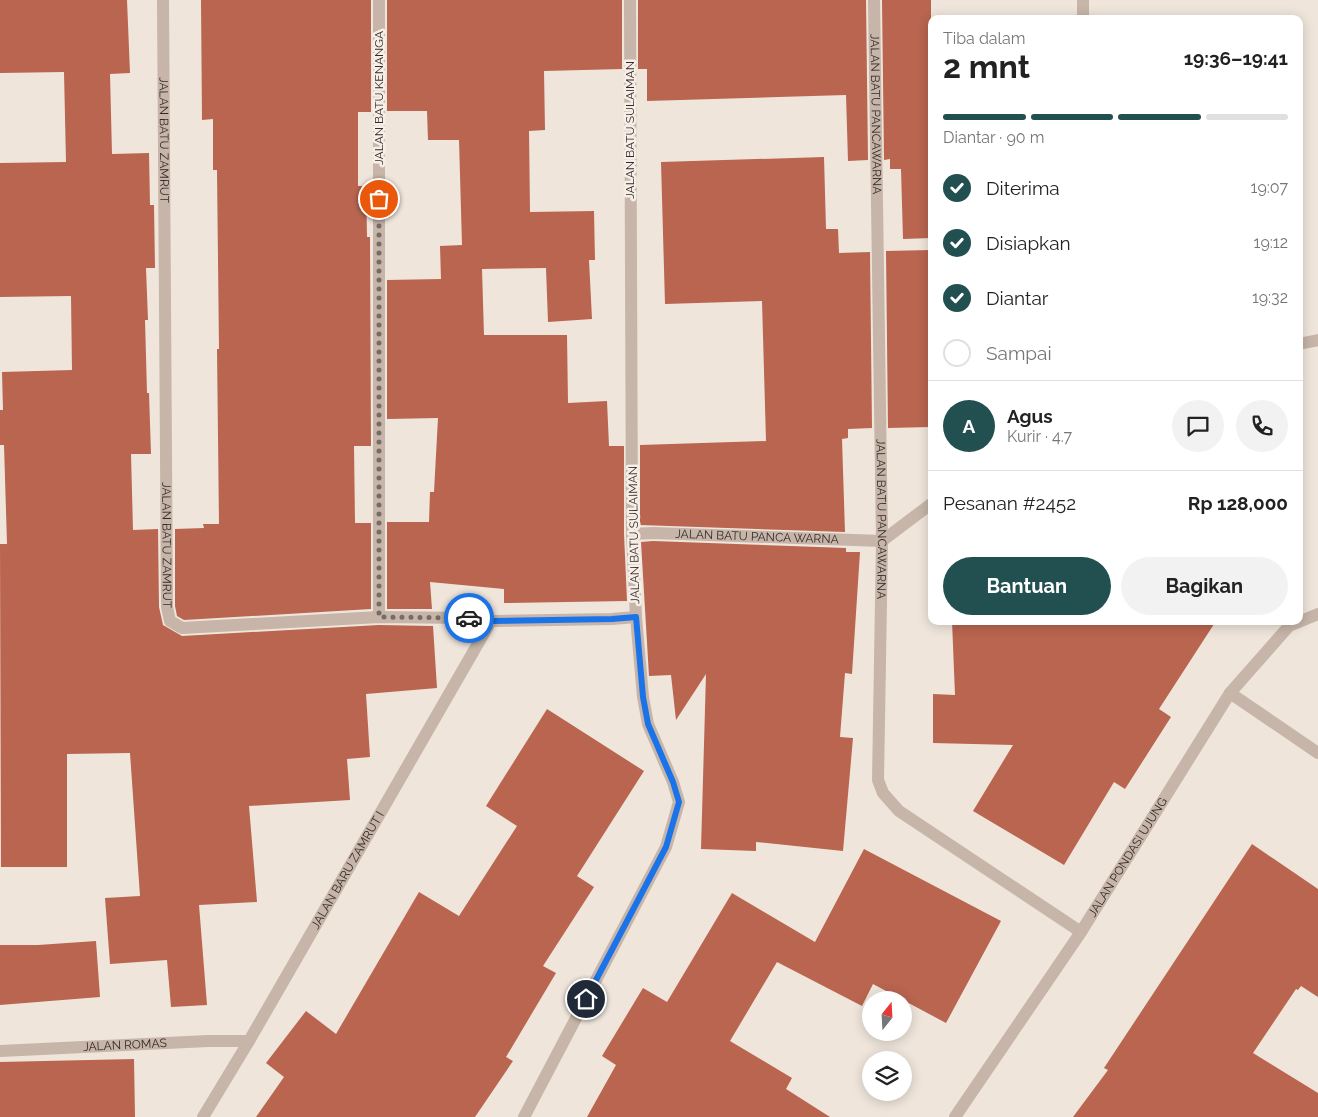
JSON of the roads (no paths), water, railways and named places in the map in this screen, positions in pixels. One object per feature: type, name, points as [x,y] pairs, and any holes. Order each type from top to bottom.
[{"type":"street","name":"JALAN BATU ZAMRUT","points":[[162,0],[167,607],[170,621],[182,628],[379,617],[469,618],[491,621],[636,617]]},
{"type":"street","name":"JALAN BATU KENANGA","points":[[379,0],[379,617]]},
{"type":"street","name":"JALAN BATU SULAIMAN","points":[[524,1117],[666,847],[679,802],[673,782],[648,724],[643,697],[636,617],[632,534],[630,0]]},
{"type":"street","name":"JALAN BATU PANCAWARNA","points":[[874,0],[882,541],[878,780],[884,793],[899,811],[1082,932]]},
{"type":"street","points":[[1083,0],[1083,15]]},
{"type":"street","points":[[1303,343],[1318,340]]},
{"type":"street","points":[[882,541],[928,506]]},
{"type":"street","name":"JALAN BATU PANCA WARNA","points":[[632,534],[654,533],[882,541]]},
{"type":"street","name":"JALAN PONDASI UJUNG","points":[[1303,620],[1318,614]]},
{"type":"street","name":"JALAN BARU ZAMRUT I","points":[[203,1117],[491,621]]},
{"type":"street","name":"JALAN PONDASI UJUNG","points":[[955,1117],[1082,932],[1230,693],[1291,625]]},
{"type":"street","points":[[1230,693],[1318,753]]},
{"type":"street","name":"JALAN ROMAS","points":[[0,1051],[208,1041],[248,1041]]}]
